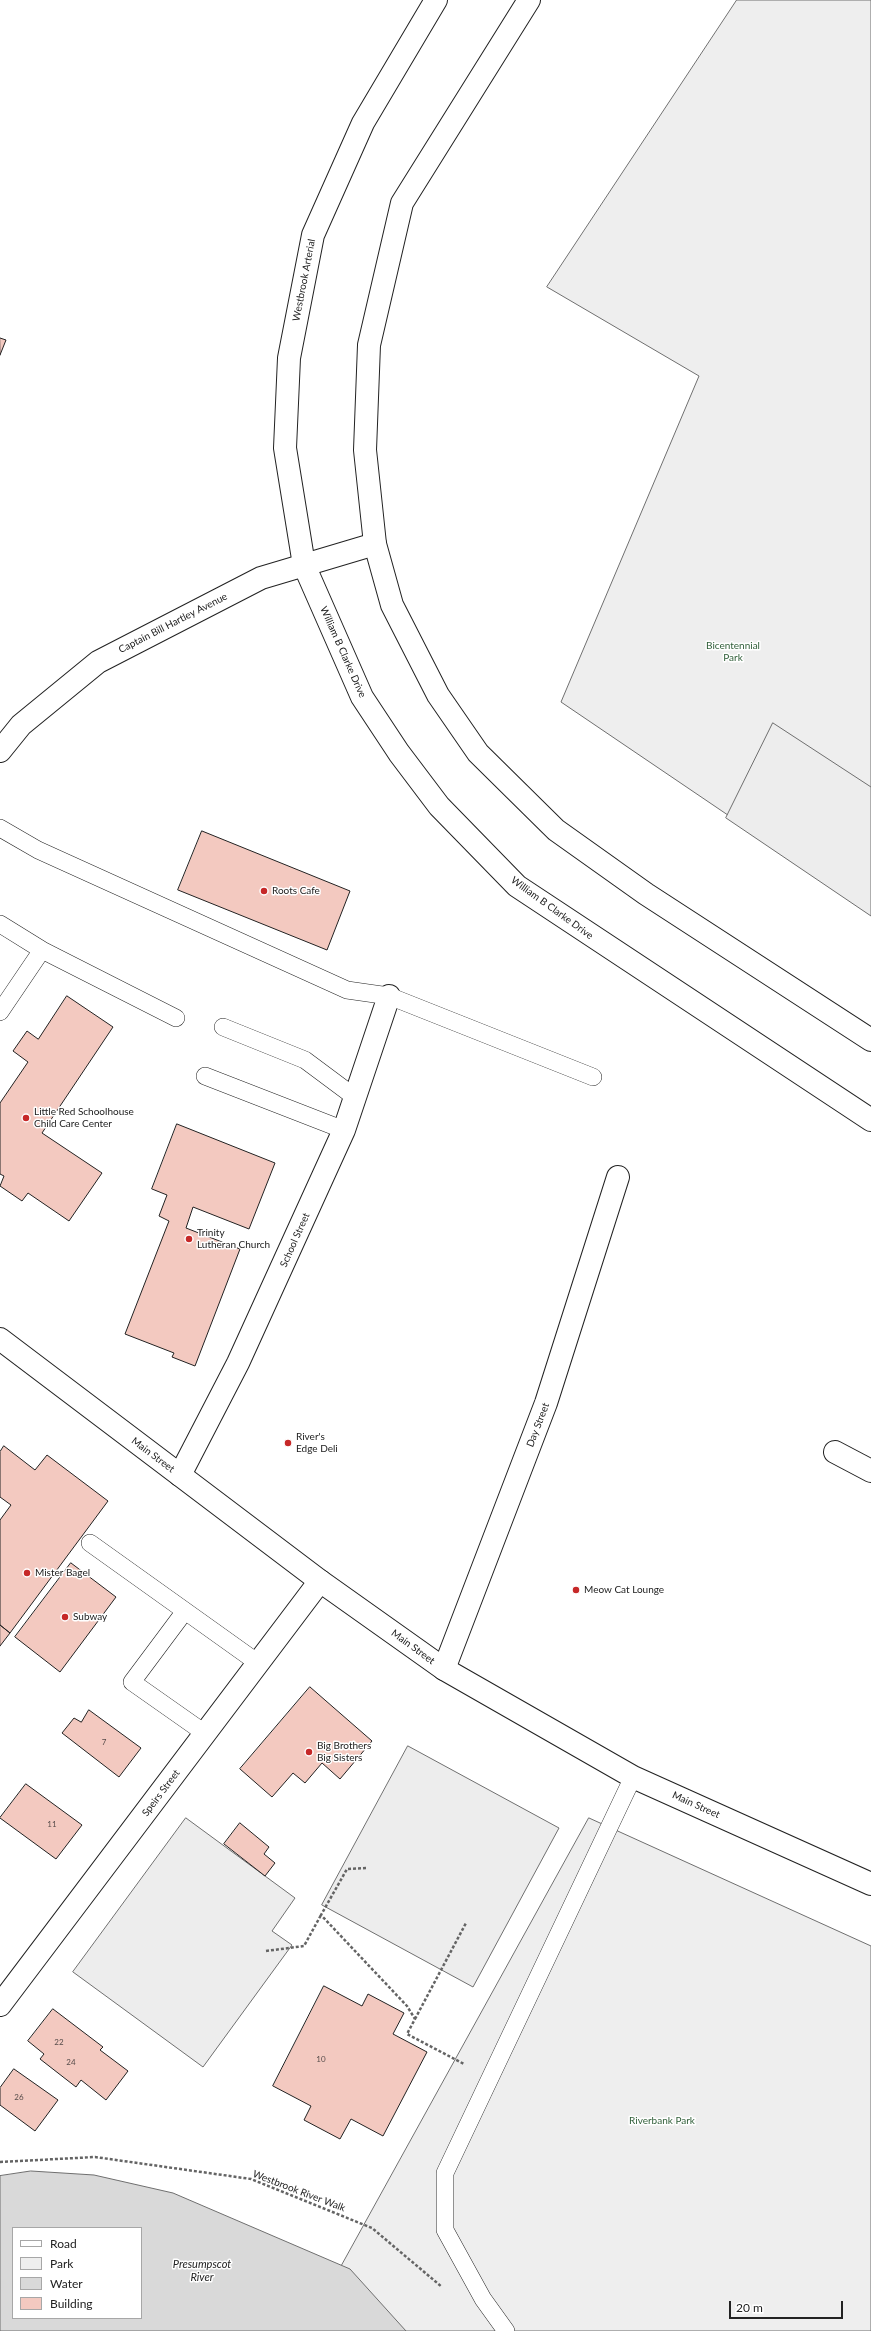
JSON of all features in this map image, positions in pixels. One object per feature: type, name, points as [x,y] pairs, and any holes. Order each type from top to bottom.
[{"type":"main road","name":"Westbrook Arterial","points":[[304,565],[285,448],[289,358],[313,235],[362,123],[436,0]]},
{"type":"main road","points":[[529,0],[402,203],[369,345],[365,450],[375,544],[392,605],[438,695],[478,753],[556,830],[646,894],[871,1040]]},
{"type":"main road","name":"Captain Bill Hartley Avenue","points":[[0,751],[21,725],[98,662],[261,578],[375,544]]},
{"type":"main road","name":"William B Clarke Drive","points":[[304,565],[362,697],[399,753],[439,806],[517,886],[871,1120]]},
{"type":"main road","name":"School Street","points":[[180,1475],[242,1356],[344,1130],[389,996]]},
{"type":"main road","name":"Day Street","points":[[444,1669],[546,1403],[618,1176]]},
{"type":"main road","name":"Main Street","points":[[0,1339],[320,1581],[444,1669],[633,1777],[871,1884]]},
{"type":"main road","points":[[835,1452],[871,1471]]},
{"type":"main road","name":"Speirs Street","points":[[0,2005],[320,1581]]},
{"type":"lane","points":[[0,828],[38,850],[347,990],[389,996],[593,1077]]},
{"type":"lane","points":[[0,924],[42,950],[176,1018]]},
{"type":"lane","points":[[0,1012],[42,950]]},
{"type":"lane","points":[[223,1027],[305,1060],[356,1098]]},
{"type":"lane","points":[[205,1076],[344,1130]]},
{"type":"lane","points":[[90,1542],[258,1663]]},
{"type":"lane","points":[[185,1611],[132,1682],[206,1734]]},
{"type":"lane","points":[[506,2331],[483,2299],[445,2230],[445,2173],[633,1777]]},
{"type":"path","points":[[266,1951],[304,1946],[347,1869],[366,1868]]},
{"type":"path","points":[[321,1915],[407,2006],[415,2019]]},
{"type":"path","points":[[466,1922],[407,2034],[490,2078]]},
{"type":"path","name":"Westbrook River Walk","points":[[0,2162],[95,2157],[251,2179],[372,2228],[443,2289]]},
{"type":"green space","name":"Bicentennial Park","points":[[737,0],[871,0],[871,912],[561,702],[699,376],[547,287]]},
{"type":"green space","name":"Riverbank Park","points":[[589,1818],[871,1946],[871,2331],[391,2331],[326,2294]]},
{"type":"shaded area","points":[[773,723],[871,787],[871,916],[726,818]]},
{"type":"shaded area","points":[[408,1746],[559,1828],[473,1987],[322,1905]]},
{"type":"shaded area","points":[[186,1818],[295,1898],[272,1931],[292,1945],[203,2067],[73,1972]]},
{"type":"water","name":"Presumpscot River","points":[[31,2171],[94,2175],[173,2193],[350,2269],[406,2331],[0,2331],[0,2176]]},
{"type":"building","points":[[0,338],[6,340],[0,355]]},
{"type":"building","name":"Roots Cafe","points":[[202,831],[350,891],[327,950],[178,890]]},
{"type":"building","name":"Little Red Schoolhouse Child Care Center","points":[[67,996],[113,1027],[42,1133],[102,1173],[69,1221],[28,1193],[22,1201],[0,1186],[4,1176],[0,1174],[0,1103],[28,1062],[13,1051],[27,1031],[38,1039]]},
{"type":"building","name":"Trinity Lutheran Church","points":[[177,1124],[275,1163],[249,1229],[193,1207],[186,1228],[240,1249],[195,1366],[172,1357],[174,1353],[125,1334],[169,1221],[159,1216],[167,1195],[152,1189]]},
{"type":"building","name":"Mister Bagel","points":[[4,1446],[35,1470],[47,1455],[108,1501],[10,1633],[0,1625],[0,1520],[11,1505],[0,1497],[0,1452]]},
{"type":"building","name":"Subway","points":[[71,1563],[116,1597],[60,1672],[15,1637]]},
{"type":"building","points":[[0,1625],[10,1633],[0,1646]]},
{"type":"building","name":"Big Brothers Big Sisters","points":[[310,1687],[372,1741],[340,1779],[322,1763],[305,1783],[293,1773],[272,1797],[240,1769]]},
{"type":"building","points":[[89,1710],[141,1748],[119,1777],[62,1733],[74,1718],[81,1722]]},
{"type":"building","points":[[26,1784],[82,1825],[56,1859],[0,1818]]},
{"type":"building","points":[[240,1823],[269,1847],[264,1854],[275,1863],[265,1876],[224,1844]]},
{"type":"building","points":[[324,1986],[362,2006],[368,1994],[404,2013],[393,2034],[427,2052],[383,2136],[351,2119],[340,2139],[304,2120],[311,2106],[273,2086]]},
{"type":"building","points":[[53,2009],[103,2047],[100,2050],[128,2071],[106,2100],[81,2080],[76,2087],[40,2059],[44,2054],[28,2041]]},
{"type":"building","points":[[14,2069],[58,2100],[35,2131],[0,2105],[0,2088]]},
{"type":"place","name":"Roots Cafe","points":[[264,891]]},
{"type":"place","name":"Little Red Schoolhouse Child Care Center","points":[[26,1118]]},
{"type":"place","name":"Trinity Lutheran Church","points":[[189,1239]]},
{"type":"place","name":"River's Edge Deli","points":[[288,1443]]},
{"type":"place","name":"Mister Bagel","points":[[27,1573]]},
{"type":"place","name":"Meow Cat Lounge","points":[[576,1590]]},
{"type":"place","name":"Subway","points":[[65,1617]]},
{"type":"place","name":"Big Brothers Big Sisters","points":[[309,1752]]}]
